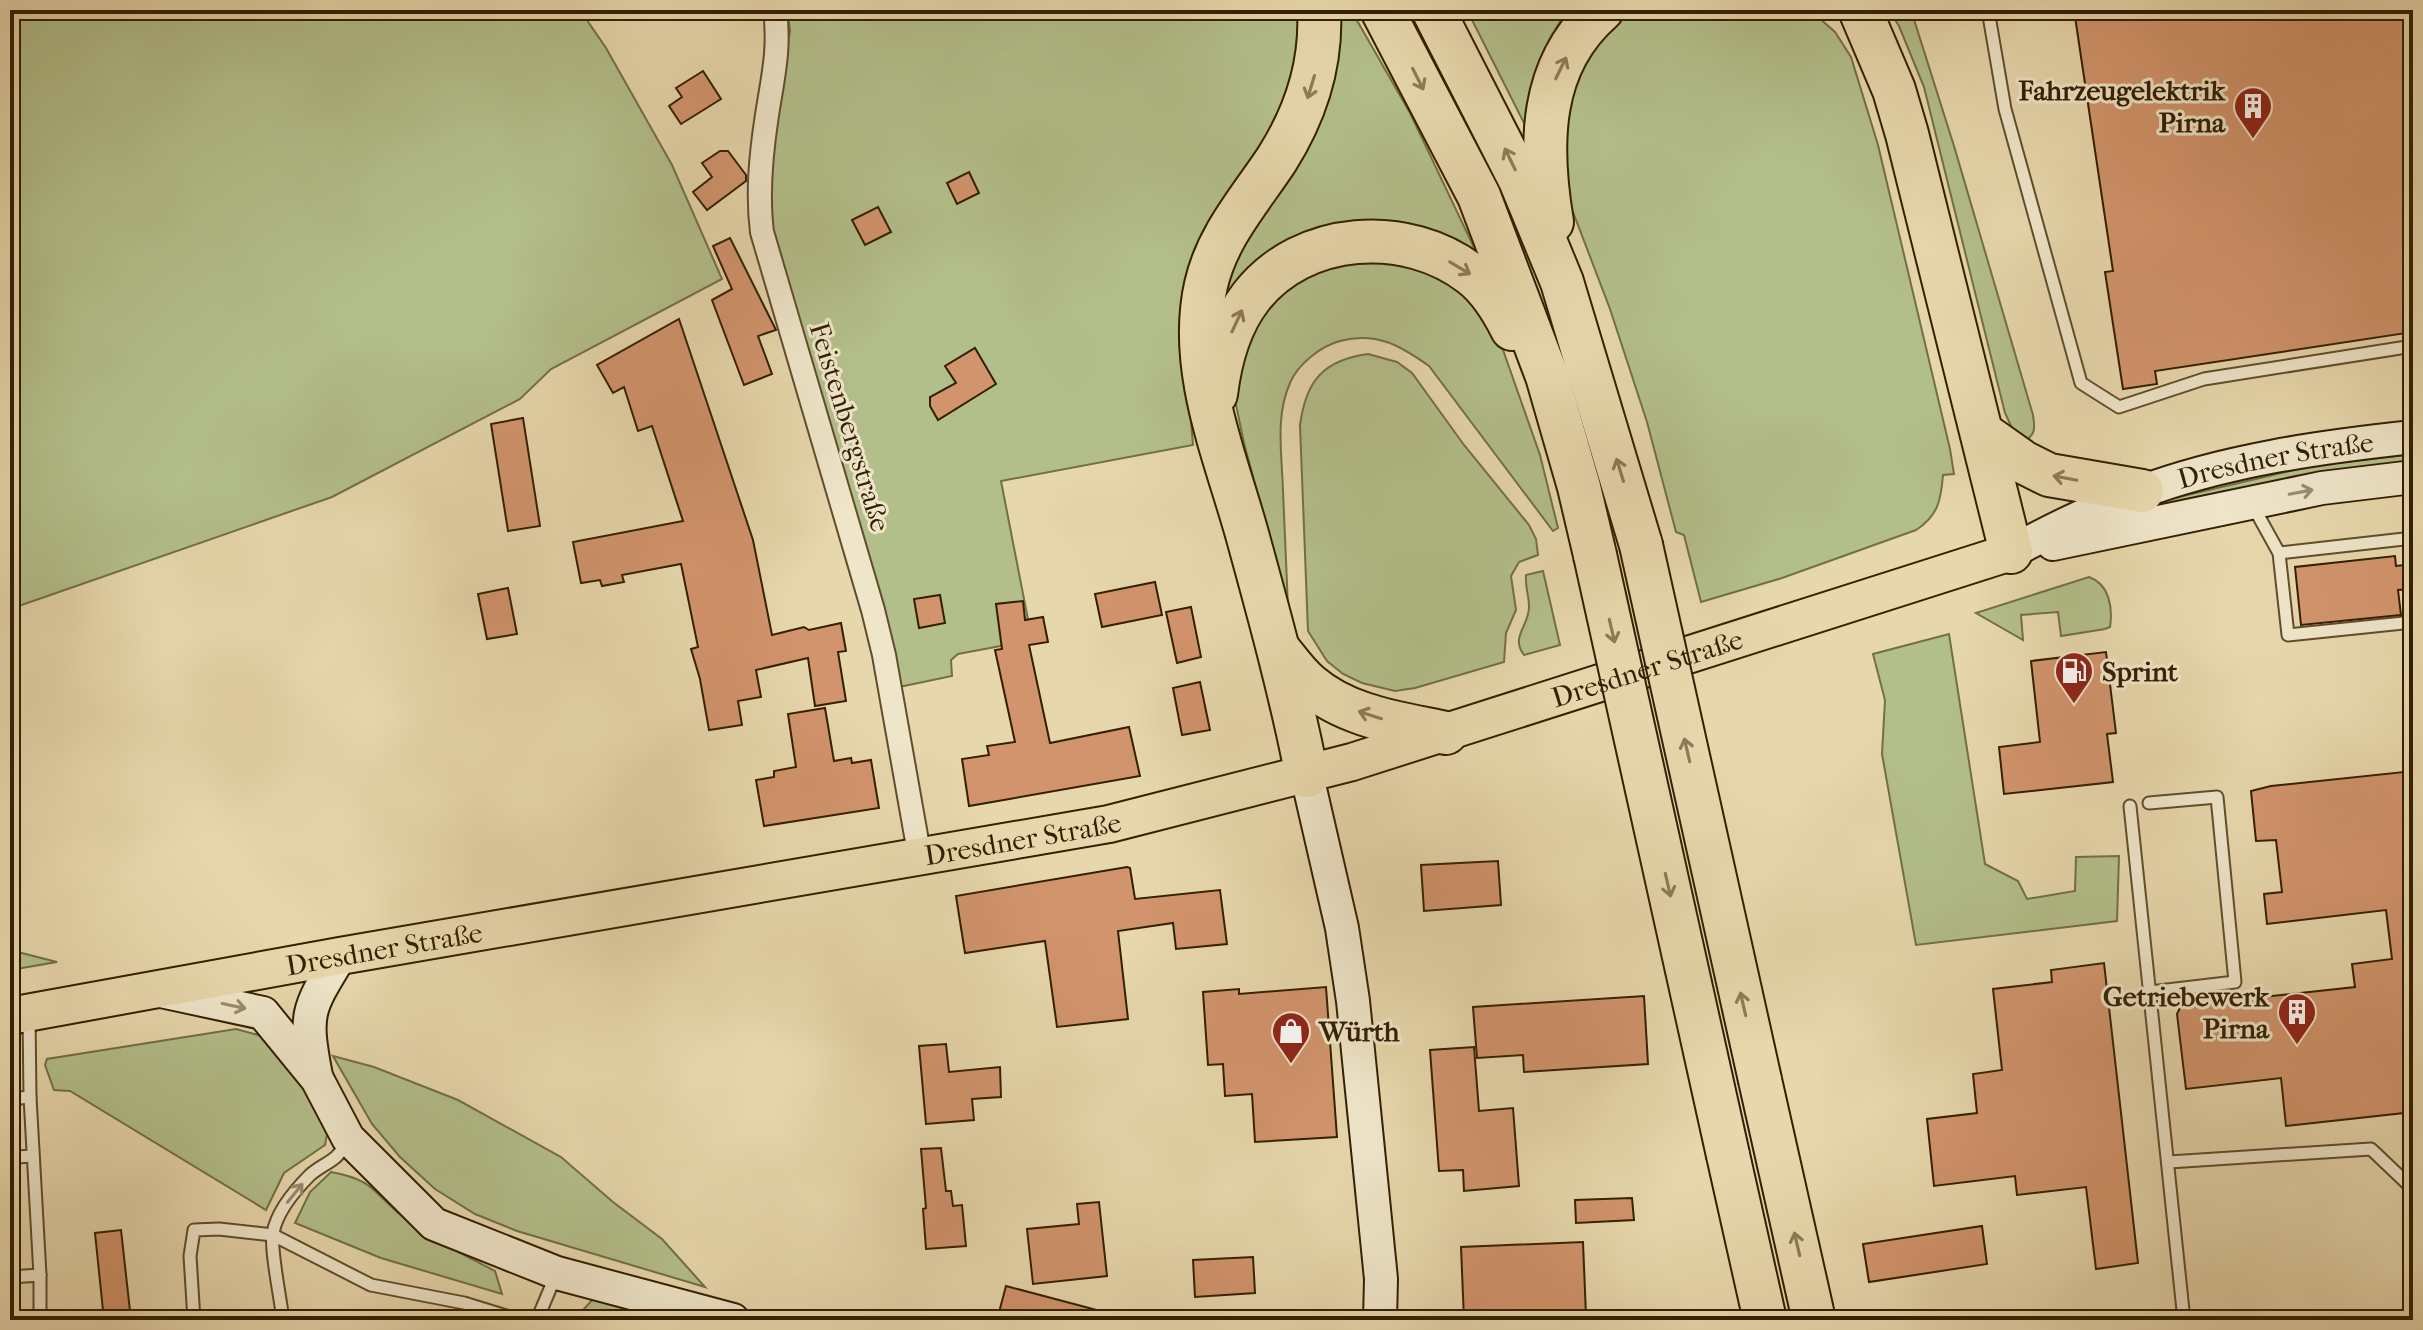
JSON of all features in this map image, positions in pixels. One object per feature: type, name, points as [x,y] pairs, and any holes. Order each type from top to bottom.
[{"type":"highway","points":[[1307,776],[1279,651],[1216,424],[1202,367],[1200,342],[1206,285],[1221,242],[1277,158],[1308,98],[1317,66],[1319,10]]},
{"type":"highway","points":[[1382,10],[1479,196],[1547,376],[1568,444],[1765,1320]]},
{"type":"highway","points":[[1433,10],[1520,180],[1562,282],[1641,545],[1814,1320]]},
{"type":"highway","points":[[1562,282],[1546,178],[1546,108],[1555,78],[1570,50],[1589,21],[1602,10]]},
{"type":"highway","points":[[1834,10],[1856,27],[1880,57]]},
{"type":"highway","points":[[1860,10],[1894,90],[1907,134],[2011,552]]},
{"type":"highway","points":[[1216,424],[1220,369],[1239,314],[1253,295],[1290,262],[1314,252],[1364,240],[1390,241],[1443,258],[1472,275],[1493,297],[1568,444]]},
{"type":"highway","points":[[1982,433],[2023,462],[2049,475],[2135,505]]},
{"type":"highway","points":[[1279,651],[1308,683],[1348,708],[1446,733]]},
{"type":"main road","name":"Dresdner Straße","points":[[20,1014],[1109,824],[1307,776],[2011,552]]},
{"type":"street","name":"Feistenbergstraße","points":[[775,10],[777,59],[760,168],[762,232],[873,610],[884,655],[920,858]]},
{"type":"street","name":"Dresdner Straße","points":[[2011,552],[2248,462],[2295,452],[2413,437]]},
{"type":"street","name":"Dresdner Straße","points":[[2135,505],[2251,502],[2322,488],[2413,477]]},
{"type":"street","points":[[1307,776],[1342,928],[1353,1001],[1381,1279],[1380,1320]]},
{"type":"street","points":[[317,1079],[308,1034],[309,1011],[340,956]]},
{"type":"street","points":[[157,990],[263,1013],[317,1079],[348,1138],[434,1224],[557,1273],[733,1320]]},
{"type":"lane","points":[[1988,10],[2005,109],[2081,383],[2119,407],[2204,379],[2413,346]]},
{"type":"lane","points":[[2251,502],[2279,553],[2288,635],[2413,622]]},
{"type":"lane","points":[[2279,553],[2413,538]]},
{"type":"lane","points":[[2149,803],[2217,797],[2235,982],[2150,992]]},
{"type":"lane","points":[[2130,806],[2184,1320]]},
{"type":"lane","points":[[20,1014],[30,1097],[40,1320]]},
{"type":"lane","points":[[10,1099],[30,1097]]},
{"type":"lane","points":[[283,1320],[273,1235],[279,1216],[312,1174],[339,1157],[348,1138]]},
{"type":"lane","points":[[2169,1162],[2371,1149],[2413,1189]]},
{"type":"lane","points":[[16,1157],[33,1156]]},
{"type":"lane","points":[[194,1320],[190,1256],[194,1230],[219,1229],[273,1235],[371,1285],[464,1303],[519,1320]]},
{"type":"lane","points":[[537,1320],[557,1273]]},
{"type":"lane","points":[[10,1277],[40,1275]]},
{"type":"green space","points":[[10,10],[580,10],[606,48],[672,165],[722,279],[551,369],[520,399],[332,497],[10,609]]},
{"type":"green space","points":[[787,10],[1309,10],[1308,43],[1185,350],[1193,445],[1001,481],[1032,640],[958,654],[951,660],[952,676],[899,687],[779,262],[768,208],[773,128],[790,31]]},
{"type":"green space","points":[[1333,10],[1351,10],[1410,113],[1479,258],[1413,230],[1216,310]]},
{"type":"green space","points":[[1467,10],[1568,10],[1548,41],[1537,69],[1530,135]]},
{"type":"green space","points":[[1628,10],[1810,10],[1835,32],[1851,57],[1878,145],[1954,474],[1943,475],[1937,507],[1916,530],[1782,578],[1701,602],[1684,535],[1676,532],[1647,422],[1610,309],[1565,191],[1567,91],[1602,32]]},
{"type":"green space","points":[[1889,10],[1911,10],[1954,146],[2033,415],[2034,430],[2024,442],[2005,413],[1924,87],[1899,26]]},
{"type":"green space","points":[[1361,255],[1451,278],[1496,330],[1540,455],[1558,528],[1553,531],[1429,366],[1408,352],[1377,339],[1353,338],[1333,343],[1318,351],[1299,369],[1290,383],[1282,409],[1288,607],[1244,443],[1236,405],[1236,378],[1246,336],[1290,278]]},
{"type":"green space","points":[[1368,354],[1397,362],[1412,373],[1464,445],[1529,525],[1536,539],[1538,555],[1519,562],[1511,576],[1516,610],[1506,633],[1504,662],[1395,691],[1362,683],[1343,674],[1327,661],[1308,631],[1300,425],[1303,409],[1313,384],[1329,367]]},
{"type":"green space","points":[[2413,454],[2413,461],[2313,474],[2246,487],[2159,511],[2136,507],[2311,466]]},
{"type":"green space","points":[[1543,571],[1560,645],[1524,655],[1519,637],[1529,607],[1526,575]]},
{"type":"green space","points":[[2089,577],[2101,585],[2108,597],[2111,619],[2110,627],[2105,629],[2061,636],[2058,612],[2021,615],[2023,640],[1976,613]]},
{"type":"green space","points":[[1949,634],[1985,864],[2018,881],[2027,899],[2075,891],[2076,857],[2119,856],[2117,921],[1916,945],[1882,754],[1885,700],[1873,654]]},
{"type":"green space","points":[[10,950],[57,962],[10,970]]},
{"type":"green space","points":[[236,1029],[258,1035],[267,1030],[302,1084],[327,1134],[325,1145],[284,1173],[266,1210],[70,1091],[54,1090],[45,1065],[47,1059]]},
{"type":"green space","points":[[333,1056],[374,1067],[458,1100],[561,1157],[662,1239],[705,1287],[517,1231],[475,1214],[435,1189],[400,1157],[372,1124]]},
{"type":"green space","points":[[331,1172],[365,1183],[414,1225],[495,1271],[502,1294],[381,1258],[295,1223],[310,1192]]},
{"type":"green space","points":[[594,1298],[674,1320],[594,1320],[564,1311],[583,1310]]},
{"type":"building","name":"Fahrzeugelektrik Pirna","points":[[2074,10],[2413,10],[2413,332],[2155,371],[2157,384],[2123,389],[2105,272],[2113,271]]},
{"type":"building","points":[[703,71],[721,99],[681,124],[669,106],[682,97],[676,88]]},
{"type":"building","points":[[720,151],[728,151],[746,175],[746,181],[707,210],[693,192],[712,177],[702,163]]},
{"type":"building","points":[[969,172],[979,193],[957,204],[947,183]]},
{"type":"building","points":[[878,207],[891,232],[865,245],[852,220]]},
{"type":"building","points":[[730,238],[776,330],[758,336],[772,374],[744,385],[712,300],[732,289],[713,246]]},
{"type":"building","points":[[679,319],[753,540],[772,635],[841,623],[846,651],[838,652],[846,701],[815,706],[808,658],[756,670],[761,697],[738,701],[742,725],[709,730],[691,649],[698,647],[681,564],[622,575],[624,582],[602,586],[600,580],[581,583],[573,542],[683,521],[652,426],[638,431],[624,387],[613,393],[597,365]]},
{"type":"building","points":[[975,348],[996,384],[938,420],[930,406],[930,397],[956,383],[945,366]]},
{"type":"building","points":[[523,418],[540,526],[508,531],[491,424]]},
{"type":"building","points":[[2395,556],[2396,566],[2413,564],[2413,589],[2398,590],[2401,615],[2301,625],[2295,567]]},
{"type":"building","points":[[1155,582],[1162,615],[1102,627],[1095,594]]},
{"type":"building","points":[[508,588],[517,634],[487,639],[478,594]]},
{"type":"building","points":[[940,595],[945,623],[919,628],[914,599]]},
{"type":"building","points":[[1023,601],[1025,620],[1043,617],[1048,642],[1029,645],[1050,743],[1129,727],[1140,776],[969,806],[962,759],[989,755],[987,746],[1015,742],[995,650],[1002,649],[996,604]]},
{"type":"building","points":[[1191,607],[1201,657],[1177,663],[1166,612]]},
{"type":"building","points":[[2106,652],[2116,733],[2107,734],[2113,782],[2004,794],[1999,747],[2040,742],[2031,661]]},
{"type":"building","points":[[1200,682],[1210,730],[1182,735],[1173,688]]},
{"type":"building","points":[[825,708],[834,761],[851,758],[852,763],[871,760],[879,808],[764,826],[756,780],[774,777],[774,771],[796,767],[788,714]]},
{"type":"building","points":[[2413,771],[2413,1112],[2286,1126],[2281,1078],[2186,1089],[2177,1014],[2181,1006],[2355,987],[2352,964],[2392,959],[2386,910],[2267,924],[2264,894],[2282,892],[2276,840],[2256,841],[2251,791],[2271,786]]},
{"type":"building","points":[[1498,861],[1501,905],[1424,911],[1421,865]]},
{"type":"building","points":[[1130,868],[1135,899],[1220,890],[1227,944],[1176,949],[1173,923],[1118,931],[1128,1019],[1057,1027],[1045,941],[965,953],[956,896]]},
{"type":"building","points":[[2104,963],[2138,1263],[2096,1269],[2086,1187],[2017,1195],[2015,1176],[1934,1186],[1927,1119],[1977,1113],[1973,1074],[2002,1070],[1993,989],[2052,982],[2051,970]]},
{"type":"building","name":"Würth","points":[[1326,987],[1337,1137],[1255,1142],[1252,1094],[1225,1096],[1223,1064],[1208,1065],[1203,992],[1239,989],[1239,994]]},
{"type":"building","points":[[1644,996],[1648,1064],[1524,1072],[1523,1055],[1477,1058],[1473,1007]]},
{"type":"building","points":[[946,1044],[949,1072],[1000,1067],[1001,1097],[972,1099],[974,1120],[926,1124],[919,1046]]},
{"type":"building","points":[[1474,1047],[1479,1111],[1513,1108],[1519,1186],[1464,1191],[1463,1170],[1439,1171],[1430,1050]]},
{"type":"building","points":[[941,1148],[946,1191],[951,1191],[953,1206],[962,1205],[966,1246],[926,1249],[921,1149]]},
{"type":"building","points":[[1632,1198],[1634,1220],[1576,1223],[1575,1200]]},
{"type":"building","points":[[1099,1202],[1107,1276],[1033,1284],[1027,1229],[1079,1224],[1077,1204]]},
{"type":"building","points":[[1982,1226],[1987,1264],[1869,1282],[1863,1244]]},
{"type":"building","points":[[121,1230],[131,1320],[104,1320],[95,1233]]},
{"type":"building","points":[[1583,1242],[1586,1316],[1464,1320],[1461,1247]]},
{"type":"building","points":[[1253,1257],[1255,1293],[1195,1297],[1193,1260]]},
{"type":"building","points":[[1006,1286],[1108,1313],[1107,1320],[997,1320]]},
{"type":"place","name":"Fahrzeugelektrik Pirna","points":[[2253,140]]},
{"type":"place","name":"Sprint","points":[[2074,705]]},
{"type":"place","name":"Getriebewerk Pirna","points":[[2297,1046]]},
{"type":"place","name":"Würth","points":[[1291,1065]]}]
